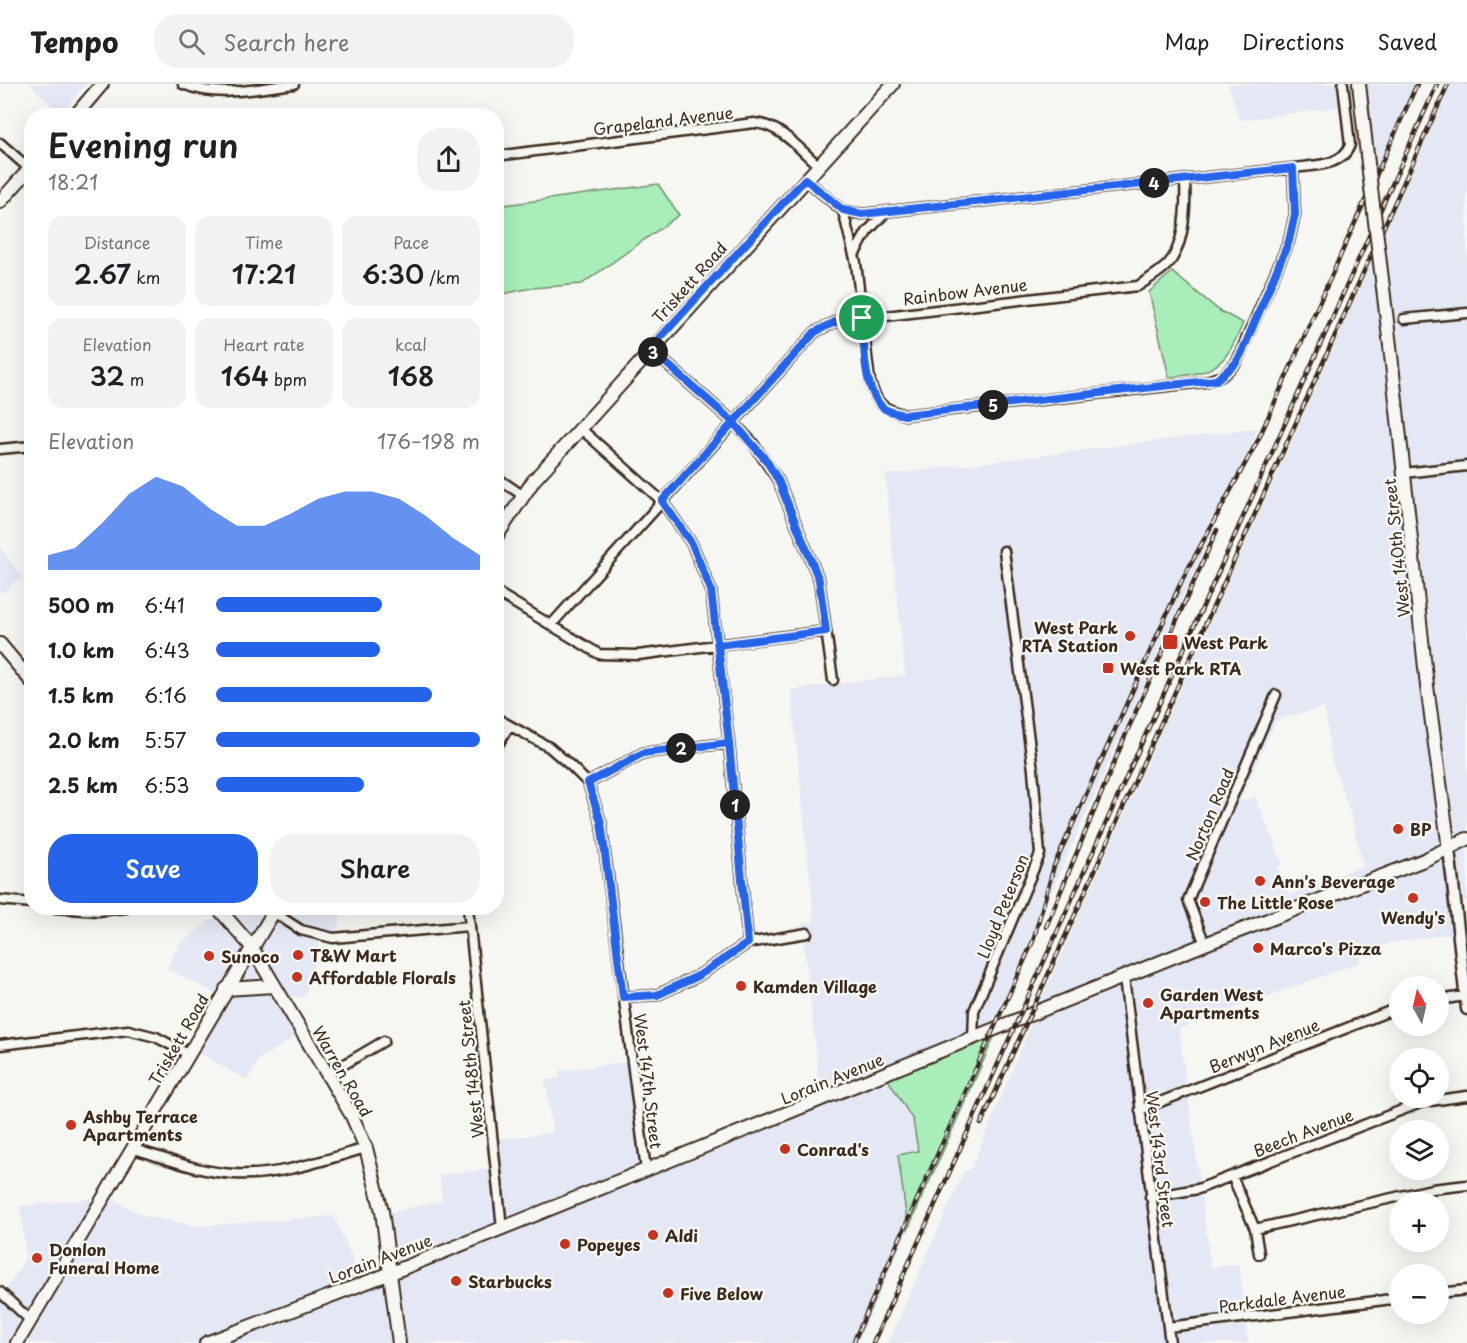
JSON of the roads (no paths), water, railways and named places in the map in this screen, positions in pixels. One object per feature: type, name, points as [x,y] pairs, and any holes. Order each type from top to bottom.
[{"type":"main road","points":[[82,108],[102,84]]},
{"type":"main road","name":"Triskett Road","points":[[504,524],[522,495],[580,428],[893,84]]},
{"type":"main road","name":"West 140th Street","points":[[1359,84],[1427,686],[1449,849]]},
{"type":"main road","points":[[0,202],[24,176]]},
{"type":"main road","points":[[0,644],[24,672]]},
{"type":"main road","name":"Lorain Avenue","points":[[206,1343],[392,1273],[1206,944],[1449,849],[1467,838]]},
{"type":"main road","name":"Warren Road","points":[[224,915],[251,946],[352,1116],[366,1148],[382,1211],[392,1273],[399,1343]]},
{"type":"main road","name":"Triskett Road","points":[[16,1343],[134,1149],[251,946],[272,915]]},
{"type":"main road","points":[[226,988],[274,986]]},
{"type":"street","points":[[183,84],[196,90],[228,92],[294,84]]},
{"type":"street","points":[[805,179],[843,210],[862,214],[884,214],[1293,168],[1338,160],[1347,154],[1350,145],[1343,84]]},
{"type":"street","name":"Grapeland Avenue","points":[[504,155],[754,123],[766,124],[779,131],[819,166]]},
{"type":"street","points":[[0,143],[24,163]]},
{"type":"street","points":[[843,210],[854,255],[870,382],[874,397],[884,409],[904,415],[1216,380],[1236,363],[1242,352],[1289,241],[1295,214],[1293,168]]},
{"type":"street","name":"Rainbow Avenue","points":[[551,625],[732,421],[815,332],[835,322],[862,318],[1138,286],[1170,262],[1182,230],[1186,206],[1185,180]]},
{"type":"street","points":[[854,255],[867,232],[884,214]]},
{"type":"street","points":[[1404,319],[1467,313]]},
{"type":"street","points":[[650,349],[753,442],[778,480],[819,580],[833,680]]},
{"type":"street","points":[[580,428],[662,501],[681,527],[704,568],[711,590],[718,645],[748,943]]},
{"type":"street","points":[[0,449],[24,447]]},
{"type":"street","points":[[1404,473],[1467,466]]},
{"type":"street","points":[[504,483],[522,495]]},
{"type":"street","name":"Lloyd Peterson","points":[[973,1040],[974,1011],[1040,854],[1033,778],[1004,551]]},
{"type":"street","points":[[504,597],[599,654],[638,655],[826,631]]},
{"type":"street","name":"Norton Road","points":[[1206,944],[1188,900],[1276,695]]},
{"type":"street","points":[[504,723],[549,747],[588,783],[643,753],[729,743]]},
{"type":"street","points":[[504,734],[509,726]]},
{"type":"street","name":"West 147th Street","points":[[588,783],[601,822],[646,1170]]},
{"type":"street","name":"West 140th Street","points":[[1449,849],[1467,1009]]},
{"type":"street","points":[[0,900],[24,902]]},
{"type":"street","points":[[282,915],[301,930],[333,938],[469,926]]},
{"type":"street","name":"West 148th Street","points":[[468,915],[502,1228]]},
{"type":"street","points":[[623,997],[657,995],[698,976],[748,943],[807,933]]},
{"type":"street","name":"West 143rd Street","points":[[1125,978],[1150,1197],[1170,1343]]},
{"type":"street","points":[[1449,998],[1465,996]]},
{"type":"street","name":"Berwyn Avenue","points":[[1140,1110],[1389,1011]]},
{"type":"street","points":[[0,1045],[128,1030],[156,1037],[188,1054]]},
{"type":"street","points":[[326,1075],[384,1041]]},
{"type":"street","name":"Beech Avenue","points":[[1150,1197],[1198,1189],[1423,1102],[1467,1096]]},
{"type":"street","points":[[134,1149],[187,1166],[234,1174],[283,1170],[366,1148]]},
{"type":"street","points":[[1232,1176],[1255,1229],[1259,1254]]},
{"type":"street","points":[[1255,1229],[1432,1189],[1467,1185]]},
{"type":"street","points":[[1449,1292],[1467,1290]]},
{"type":"street","points":[[0,1292],[30,1320]]},
{"type":"street","name":"Parkdale Avenue","points":[[1168,1327],[1389,1299]]},
{"type":"railway","points":[[853,1343],[1033,941],[1054,866],[1182,580],[1258,440],[1417,84]]},
{"type":"railway","points":[[873,1343],[1437,84]]},
{"type":"railway","points":[[981,1124],[1448,84]]},
{"type":"railway","points":[[1046,927],[1128,729],[1217,530]]},
{"type":"place","name":"West Park RTA Station","points":[[1130,636]]},
{"type":"place","name":"West Park","points":[[1170,642]]},
{"type":"place","name":"West Park RTA","points":[[1108,668]]},
{"type":"place","name":"BP","points":[[1398,829]]},
{"type":"place","name":"Ann's Beverage","points":[[1260,881]]},
{"type":"place","name":"Wendy's","points":[[1413,898]]},
{"type":"place","name":"The Little Rose","points":[[1205,902]]},
{"type":"place","name":"Marco's Pizza","points":[[1258,948]]},
{"type":"place","name":"T&W Mart","points":[[298,955]]},
{"type":"place","name":"Sunoco","points":[[209,956]]},
{"type":"place","name":"Affordable Florals","points":[[297,977]]},
{"type":"place","name":"Kamden Village","points":[[741,986]]},
{"type":"place","name":"Garden West Apartments","points":[[1148,1003]]},
{"type":"place","name":"Ashby Terrace Apartments","points":[[71,1125]]},
{"type":"place","name":"Conrad's","points":[[785,1149]]},
{"type":"place","name":"Aldi","points":[[653,1235]]},
{"type":"place","name":"Popeyes","points":[[565,1244]]},
{"type":"place","name":"Donlon Funeral Home","points":[[37,1258]]},
{"type":"place","name":"Starbucks","points":[[456,1281]]},
{"type":"place","name":"Five Below","points":[[668,1293]]}]
